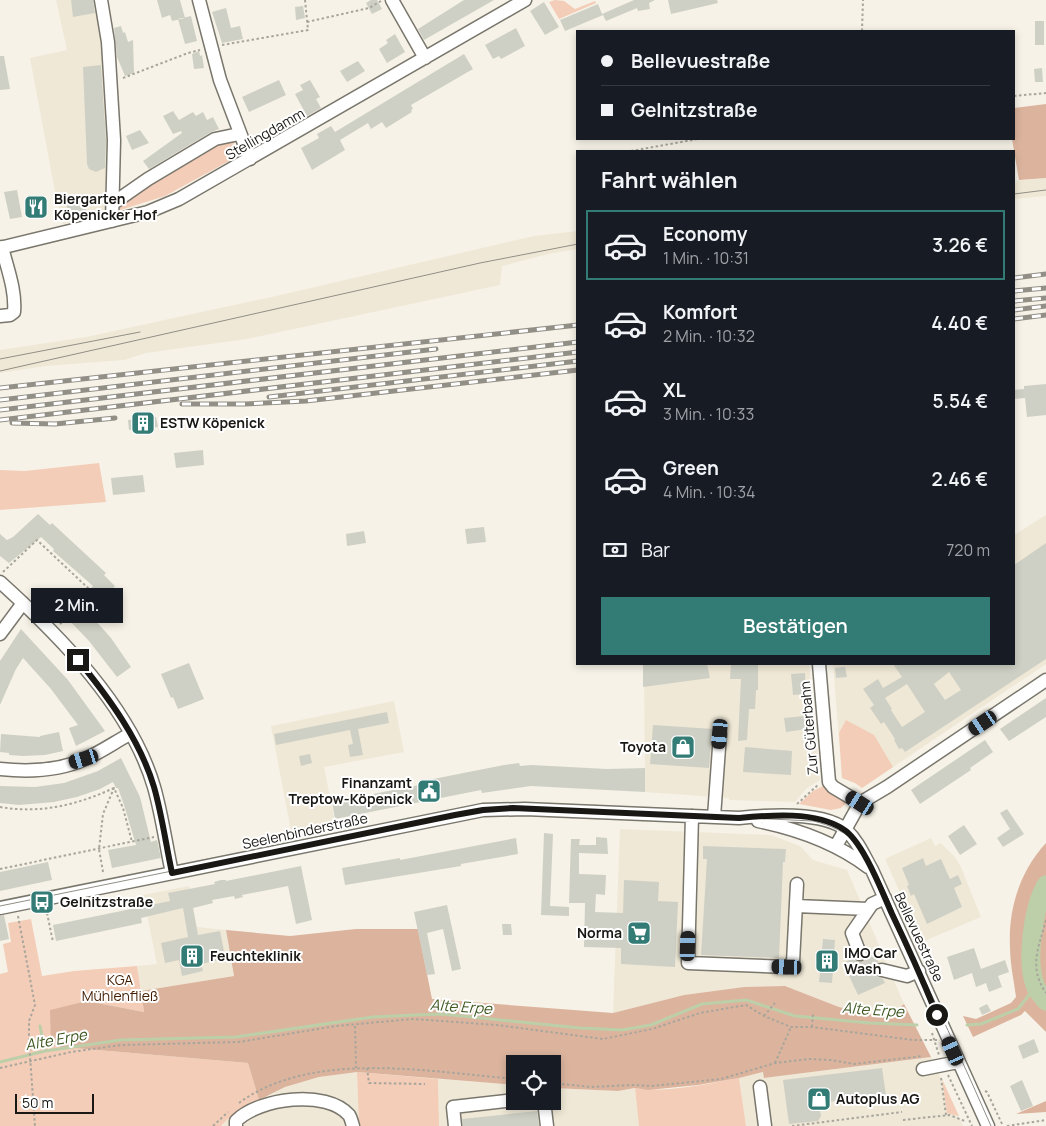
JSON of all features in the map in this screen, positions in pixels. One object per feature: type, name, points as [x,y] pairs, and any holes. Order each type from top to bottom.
[{"type":"street","points":[[101,0],[108,42],[114,140],[112,221]]},
{"type":"street","points":[[199,0],[220,80],[250,159]]},
{"type":"street","points":[[392,0],[425,58]]},
{"type":"street","name":"Stellingdamm","points":[[1,248],[148,212],[179,200],[525,0]]},
{"type":"street","points":[[112,204],[215,139],[239,134]]},
{"type":"street","points":[[0,316],[10,315],[14,312],[15,308],[13,292],[1,248]]},
{"type":"street","points":[[1,577],[23,604],[54,632],[81,664],[130,734],[144,761],[154,788],[172,873]]},
{"type":"street","points":[[0,634],[23,604]]},
{"type":"street","name":"Zur Güterbahn","points":[[819,665],[829,782],[833,787],[860,803]]},
{"type":"street","points":[[836,846],[860,803],[887,787],[1046,680]]},
{"type":"street","points":[[0,769],[22,771],[65,766],[84,759],[130,734]]},
{"type":"street","points":[[714,817],[720,734]]},
{"type":"street","name":"Seelenbinderstraße","points":[[0,908],[483,810],[524,808],[739,818],[782,826],[836,846],[872,870]]},
{"type":"street","name":"Seelenbinderstraße","points":[[739,818],[766,815],[812,818],[830,822],[845,830],[859,845],[872,870]]},
{"type":"street","points":[[692,816],[688,963],[787,967],[793,962],[797,884]]},
{"type":"street","name":"Bellevuestraße","points":[[872,870],[988,1126]]},
{"type":"street","points":[[860,954],[852,933],[872,904],[885,898]]},
{"type":"street","points":[[796,906],[868,910]]},
{"type":"street","points":[[882,970],[908,976],[918,971]]},
{"type":"street","points":[[923,1070],[958,1062]]},
{"type":"street","points":[[760,1087],[765,1126]]},
{"type":"street","points":[[236,1126],[236,1121],[239,1117],[264,1104],[281,1100],[317,1100],[336,1106],[350,1116],[353,1126]]},
{"type":"street","points":[[455,1126],[453,1107],[506,1101]]},
{"type":"street","points":[[545,1110],[547,1126]]},
{"type":"path","points":[[216,46],[308,30],[305,0]]},
{"type":"path","points":[[307,22],[369,8],[384,0]]},
{"type":"path","points":[[862,30],[863,0]]},
{"type":"path","points":[[111,83],[188,53],[205,49]]},
{"type":"path","points":[[1015,96],[1046,93]]},
{"type":"path","points":[[637,150],[692,140]]},
{"type":"path","points":[[1,577],[37,540],[88,588],[59,625]]},
{"type":"path","points":[[797,805],[811,790],[821,783],[829,782]]},
{"type":"path","points":[[0,807],[11,809],[46,809],[87,801],[114,788]]},
{"type":"path","points":[[114,788],[123,808],[132,842]]},
{"type":"path","points":[[104,872],[99,849],[103,814],[114,788]]},
{"type":"path","points":[[0,869],[159,836]]},
{"type":"path","points":[[47,913],[53,942]]},
{"type":"path","points":[[18,918],[35,1005],[29,1021],[35,1126]]},
{"type":"path","points":[[1046,920],[1036,956],[1040,984],[1046,992]]},
{"type":"path","points":[[764,1016],[775,1003]]},
{"type":"path","points":[[0,1068],[71,1052],[121,1045],[240,1042],[336,1026],[413,1019],[497,1025],[603,1039],[652,1029],[700,1013],[746,1005],[764,1016],[791,1027],[812,1027],[913,1040],[931,1040]]},
{"type":"path","points":[[812,1027],[813,1013]]},
{"type":"path","points":[[355,1025],[356,1068]]},
{"type":"path","points":[[775,1063],[791,1027]]},
{"type":"path","points":[[561,1084],[591,1087],[652,1086],[721,1079],[775,1063],[809,1058],[854,1064],[929,1056]]},
{"type":"path","points":[[367,1068],[369,1083],[425,1084]]},
{"type":"path","points":[[237,1105],[260,1091],[279,1083],[335,1069],[367,1068],[506,1078]]},
{"type":"path","points":[[943,1071],[940,1080],[946,1115]]},
{"type":"path","points":[[213,1126],[230,1110]]},
{"type":"path","points":[[792,1126],[902,1112]]},
{"type":"path","points":[[903,1120],[953,1115],[964,1121]]},
{"type":"path","points":[[999,1117],[1005,1126],[1046,1120]]},
{"type":"shaded area","points":[[56,0],[98,0],[104,31],[110,147],[108,209],[97,211],[95,217],[63,224],[56,197],[30,58],[67,50]]},
{"type":"shaded area","points":[[1046,104],[1046,178],[1019,180],[1012,140],[1015,140],[1015,108]]},
{"type":"shaded area","points":[[1046,178],[1046,196],[1015,199],[1015,181]]},
{"type":"shaded area","points":[[576,231],[576,249],[548,254],[502,266],[500,285],[247,339],[146,353],[124,360],[46,366],[0,373],[0,350],[86,337],[276,296],[534,236]]},
{"type":"shaded area","points":[[1046,515],[1046,664],[862,788],[842,778],[833,665],[1015,665],[1015,534]]},
{"type":"shaded area","points":[[644,665],[809,665],[820,780],[806,789],[795,802],[729,800],[729,798],[645,792]]},
{"type":"shaded area","points":[[394,701],[404,752],[324,767],[335,822],[291,831],[271,726]]},
{"type":"shaded area","points":[[620,829],[771,835],[800,846],[813,860],[847,870],[904,1004],[888,1018],[839,1007],[785,986],[744,987],[684,995],[613,1013]]},
{"type":"shaded area","points":[[931,838],[935,846],[941,843],[955,857],[961,867],[981,917],[922,942],[885,859]]},
{"type":"shaded area","points":[[1046,843],[1046,1032],[1025,1011],[1021,1015],[973,1037],[963,1016],[976,1019],[1011,1003],[1016,997],[1011,966],[1011,919],[1023,878],[1029,866]]},
{"type":"shaded area","points":[[189,886],[197,927],[226,930],[234,976],[141,991],[137,966],[157,964],[143,895]]},
{"type":"shaded area","points":[[356,929],[418,929],[432,999],[613,1013],[684,995],[744,987],[785,986],[839,1007],[888,1018],[904,1004],[931,1057],[764,1078],[763,1072],[698,1085],[648,1090],[635,1088],[618,1091],[561,1088],[561,1055],[506,1055],[506,1084],[357,1072],[319,1077],[285,1087],[259,1100],[248,1063],[51,1046],[50,1010],[87,1001],[144,1012],[141,991],[234,976],[226,930],[290,936]]},
{"type":"shaded area","points":[[931,1057],[963,1126],[746,1126],[739,1078],[764,1072],[765,1078]]},
{"type":"shaded area","points":[[357,1072],[359,1126],[222,1126],[228,1119],[285,1087],[319,1077]]},
{"type":"shaded area","points":[[438,1079],[506,1084],[506,1110],[561,1110],[561,1088],[618,1091],[635,1088],[639,1126],[439,1126]]},
{"type":"shaded area","points":[[1046,1101],[1046,1112],[1016,1114]]},
{"type":"green space","points":[[555,0],[564,1],[575,9],[595,1],[596,3],[559,19],[549,2]]},
{"type":"green space","points":[[218,141],[233,141],[240,155],[165,196],[117,211],[119,204]]},
{"type":"green space","points":[[99,463],[106,502],[0,510],[0,470],[25,471]]},
{"type":"green space","points":[[846,720],[874,735],[893,767],[862,788],[842,778],[839,733]]},
{"type":"green space","points":[[823,786],[848,801],[841,808],[831,810],[799,804],[813,791]]},
{"type":"green space","name":"KGA Mühlenfließ","points":[[31,919],[42,976],[74,971],[137,966],[144,1012],[87,1001],[51,1046],[248,1063],[259,1100],[228,1119],[221,1126],[0,1126],[0,974],[8,972],[3,944],[11,942],[8,923]]},
{"type":"green space","points":[[357,1072],[438,1079],[439,1126],[359,1126]]},
{"type":"green space","points":[[739,1078],[746,1126],[639,1126],[635,1088],[674,1089]]},
{"type":"green space","points":[[942,1079],[959,1116],[947,1113]]},
{"type":"building","points":[[71,0],[93,0],[95,13],[73,17]]},
{"type":"building","points":[[157,0],[180,0],[185,18],[172,21],[170,15],[162,18]]},
{"type":"building","points":[[371,0],[377,0],[382,9],[372,14],[366,3]]},
{"type":"building","points":[[464,0],[494,0],[424,40],[418,29]]},
{"type":"building","points":[[634,0],[655,0],[649,3],[650,9],[638,11],[637,8],[606,21],[603,15],[565,31],[560,20],[598,4],[602,14]]},
{"type":"building","points":[[668,0],[717,0],[718,3],[671,14]]},
{"type":"building","points":[[544,2],[559,27],[545,35],[530,11]]},
{"type":"building","points":[[303,6],[305,18],[296,20],[295,7]]},
{"type":"building","points":[[226,8],[231,28],[240,26],[243,39],[222,43],[212,12]]},
{"type":"building","points":[[191,16],[197,41],[185,44],[178,19]]},
{"type":"building","points":[[1035,21],[1044,21],[1044,45],[1035,45]]},
{"type":"building","points":[[121,26],[128,42],[133,40],[134,73],[125,76],[117,57],[114,28]]},
{"type":"building","points":[[516,28],[525,46],[501,59],[499,56],[493,59],[485,45]]},
{"type":"building","points":[[395,34],[405,52],[387,63],[379,49],[388,43],[386,40]]},
{"type":"building","points":[[199,51],[200,56],[202,55],[204,68],[194,69],[192,54]]},
{"type":"building","points":[[464,54],[473,69],[411,105],[412,112],[386,128],[382,122],[371,129],[368,123],[340,140],[345,150],[312,170],[301,148],[319,138],[317,134],[331,126],[335,132]]},
{"type":"building","points":[[0,56],[4,56],[10,89],[0,90]]},
{"type":"building","points":[[358,61],[365,71],[347,82],[340,71]]},
{"type":"building","points":[[101,65],[106,140],[105,168],[96,172],[89,169],[87,164],[83,67]]},
{"type":"building","points":[[1042,68],[1043,82],[1035,82],[1034,69]]},
{"type":"building","points":[[279,80],[286,95],[249,112],[242,97]]},
{"type":"building","points":[[310,80],[320,97],[316,99],[321,108],[307,116],[295,94],[303,90],[300,85]]},
{"type":"building","points":[[173,111],[179,120],[193,112],[196,116],[203,112],[207,120],[213,117],[219,129],[149,169],[143,161],[182,133],[181,131],[173,134],[163,116]]},
{"type":"building","points":[[140,130],[149,143],[132,150],[126,136]]},
{"type":"building","points":[[17,190],[22,217],[10,219],[4,192]]},
{"type":"building","points":[[83,194],[87,214],[69,217],[65,198]]},
{"type":"building","points":[[1046,384],[1046,415],[1027,417],[1025,398],[1015,399],[1015,390],[1024,389],[1024,386]]},
{"type":"building","name":"ESTW Köpenick","points":[[156,417],[158,427],[129,430],[128,420]]},
{"type":"building","points":[[203,450],[204,465],[176,468],[174,453]]},
{"type":"building","points":[[143,475],[145,492],[113,495],[111,478]]},
{"type":"building","points":[[38,514],[50,525],[52,523],[106,573],[104,575],[115,586],[112,590],[113,592],[94,619],[111,638],[131,667],[117,677],[89,641],[68,619],[93,586],[53,551],[54,549],[41,537],[9,563],[0,556],[0,534],[7,540],[13,537]]},
{"type":"building","points":[[484,527],[486,542],[467,544],[465,529]]},
{"type":"building","points":[[364,531],[366,543],[347,546],[346,534]]},
{"type":"building","points":[[1046,543],[1046,659],[905,752],[902,748],[899,749],[884,722],[881,724],[870,708],[874,705],[863,689],[878,679],[883,688],[902,677],[894,665],[1015,665],[1015,564]],"holes":[[[949,672],[961,690],[945,700],[934,684]],[[907,684],[925,712],[902,727],[885,698]]]},
{"type":"building","points":[[21,629],[68,680],[105,731],[76,746],[69,728],[78,725],[51,689],[23,658],[0,705],[0,661]]},
{"type":"building","points":[[189,663],[204,699],[178,709],[161,674]]},
{"type":"building","points":[[643,665],[707,665],[710,678],[643,687]]},
{"type":"building","points":[[731,665],[758,665],[758,690],[756,690],[755,709],[749,709],[747,740],[738,741],[741,679],[730,679]]},
{"type":"building","points":[[845,667],[847,677],[836,678],[835,668]]},
{"type":"building","points":[[805,673],[806,694],[793,695],[791,674]]},
{"type":"building","points":[[1046,698],[1046,717],[1009,741],[1000,729]]},
{"type":"building","points":[[387,712],[389,723],[358,729],[363,755],[350,757],[348,745],[353,744],[350,730],[276,745],[274,734]]},
{"type":"building","points":[[804,716],[806,729],[786,732],[784,718]]},
{"type":"building","name":"Toyota","points":[[653,725],[714,729],[709,768],[650,764]]},
{"type":"building","points":[[59,732],[63,751],[45,755],[23,756],[0,752],[1,734],[40,737]]},
{"type":"building","points":[[985,740],[993,752],[970,768],[971,770],[920,804],[911,790]]},
{"type":"building","points":[[745,747],[792,751],[791,775],[743,772]]},
{"type":"building","points":[[310,754],[312,763],[301,766],[299,756]]},
{"type":"building","points":[[121,758],[140,797],[151,842],[157,840],[161,858],[112,868],[108,850],[136,845],[118,788],[116,788],[113,782],[77,797],[54,802],[19,805],[0,803],[0,786],[35,787],[64,783],[98,771]]},
{"type":"building","name":"Finanzamt Treptow-Köpenick","points":[[519,763],[520,766],[607,769],[645,768],[645,792],[531,786],[482,793],[481,790],[335,819],[332,802],[419,785],[418,782]]},
{"type":"building","points":[[1007,809],[1024,834],[1003,847],[997,838],[1010,829],[1000,813]]},
{"type":"building","points":[[964,825],[977,844],[960,855],[948,836]]},
{"type":"building","points":[[544,833],[553,834],[550,906],[569,907],[569,916],[541,915]]},
{"type":"building","points":[[596,837],[607,838],[608,854],[579,853],[579,874],[606,875],[605,895],[596,894],[595,912],[623,913],[624,880],[659,882],[658,901],[678,902],[675,967],[621,964],[621,948],[584,947],[585,903],[569,903],[571,839],[580,839],[579,845],[596,845]]},
{"type":"building","points":[[516,838],[518,854],[461,864],[461,866],[345,885],[342,868],[400,858],[400,860]]},
{"type":"building","points":[[703,846],[786,849],[785,862],[783,862],[779,958],[701,955],[707,859],[703,859]]},
{"type":"building","points":[[923,858],[926,866],[941,859],[950,879],[958,875],[962,884],[954,888],[962,907],[927,924],[914,894],[911,896],[902,868]]},
{"type":"building","points":[[48,862],[52,880],[0,891],[0,872]]},
{"type":"building","points":[[301,866],[312,920],[296,924],[288,886],[242,895],[243,897],[235,899],[234,896],[212,900],[213,903],[193,908],[198,935],[220,931],[224,951],[218,952],[220,960],[201,964],[203,971],[182,976],[179,960],[165,963],[161,943],[188,937],[183,908],[141,918],[142,923],[56,941],[53,925],[170,901],[168,893],[215,884],[214,882],[221,880],[226,881]]},
{"type":"building","points":[[447,905],[461,969],[452,971],[443,929],[427,933],[435,974],[427,975],[414,912]]},
{"type":"building","points":[[4,915],[9,939],[0,941],[0,916]]},
{"type":"building","points":[[502,924],[511,924],[512,935],[503,935]]},
{"type":"building","name":"IMO Car Wash","points":[[823,939],[835,940],[832,983],[819,982]]},
{"type":"building","points":[[974,948],[981,969],[1005,960],[1009,972],[998,976],[1002,987],[989,992],[986,983],[976,987],[972,973],[954,980],[947,957]]},
{"type":"building","points":[[872,949],[879,963],[874,968],[874,973],[883,979],[885,983],[858,995],[843,963],[853,958],[858,962],[863,961],[868,956],[868,951]]},
{"type":"building","points":[[987,1004],[991,1011],[982,1015],[979,1008]]},
{"type":"building","points":[[1034,1039],[1039,1052],[1023,1059],[1018,1046]]},
{"type":"building","name":"Autoplus AG","points":[[882,1068],[886,1095],[819,1103],[821,1116],[818,1121],[789,1124],[783,1080]]},
{"type":"building","points":[[1022,1080],[1033,1106],[1021,1111],[1010,1086]]},
{"type":"building","points":[[537,1111],[539,1126],[463,1126],[462,1119]]},
{"type":"waterway","points":[[1046,885],[1034,920],[1031,948],[1032,974],[1035,985],[1046,1001]]},
{"type":"waterway","name":"Alte Erpe","points":[[967,1025],[981,1024],[1018,1009],[1036,986]]},
{"type":"waterway","name":"Alte Erpe","points":[[0,1062],[45,1051],[121,1040],[236,1037],[373,1017],[442,1014],[580,1028],[622,1030],[651,1025],[702,1004],[746,1000],[795,1016],[917,1025]]},
{"type":"waterway","points":[[40,1026],[45,1051]]},
{"type":"tunnel","points":[[860,954],[864,964],[882,970]]},
{"type":"tram line","points":[[1015,194],[1046,190]]},
{"type":"tram line","points":[[0,371],[480,263],[576,244]]},
{"type":"tram line","points":[[0,359],[140,332]]},
{"type":"tram line","points":[[0,906],[457,813],[499,807],[813,821],[844,833],[859,846],[872,866],[991,1126]]},
{"type":"railway","points":[[1015,278],[1046,274]]},
{"type":"railway","points":[[1015,291],[1046,288]]},
{"type":"railway","points":[[1015,301],[1046,298]]},
{"type":"railway","points":[[1015,310],[1046,306]]},
{"type":"railway","points":[[1015,319],[1046,315]]},
{"type":"railway","points":[[0,388],[576,325]]},
{"type":"railway","points":[[0,410],[576,342]]},
{"type":"railway","points":[[0,400],[436,349]]},
{"type":"railway","points":[[0,420],[576,352]]},
{"type":"railway","points":[[269,397],[576,361]]},
{"type":"railway","points":[[182,404],[245,404],[306,401],[576,370]]},
{"type":"railway","points":[[12,423],[55,424],[115,418]]},
{"type":"place","name":"Biergarten Köpenicker Hof","points":[[36,207]]},
{"type":"place","name":"ESTW Köpenick","points":[[143,423]]},
{"type":"place","name":"Toyota","points":[[683,747]]},
{"type":"place","name":"Finanzamt Treptow-Köpenick","points":[[429,791]]},
{"type":"place","name":"Gelnitzstraße","points":[[42,902]]},
{"type":"place","name":"Norma","points":[[639,933]]},
{"type":"place","name":"Feuchteklinik","points":[[192,956]]},
{"type":"place","name":"IMO Car Wash","points":[[827,961]]},
{"type":"place","name":"Autoplus AG","points":[[819,1099]]},
{"type":"route","points":[[78,660],[119,716],[144,761],[154,788],[172,873],[483,810],[524,808],[739,818],[766,815],[812,818],[830,822],[845,830],[859,845],[926,987],[937,1015]]}]
